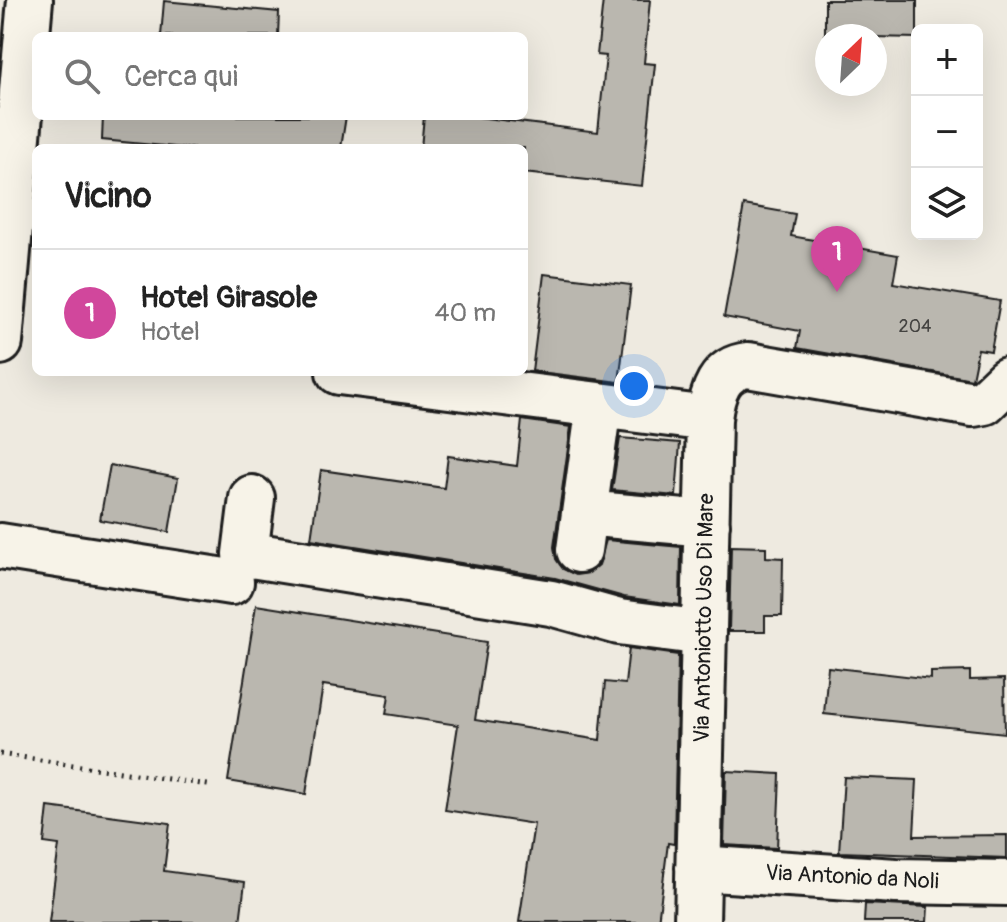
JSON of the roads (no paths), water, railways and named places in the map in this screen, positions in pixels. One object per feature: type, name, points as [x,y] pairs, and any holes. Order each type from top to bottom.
[{"type":"street","points":[[12,335],[30,0]]},
{"type":"street","name":"Via Antoniotto Uso Di Mare","points":[[697,922],[709,419],[711,400],[726,373],[736,366],[761,366],[973,404],[984,402],[1007,380]]},
{"type":"street","points":[[371,376],[709,419]]},
{"type":"street","points":[[599,405],[582,531],[707,524]]},
{"type":"street","points":[[252,498],[245,554],[551,603],[619,622],[704,633]]},
{"type":"street","points":[[0,546],[231,582]]},
{"type":"street","name":"Via Antonio da Noli","points":[[698,868],[896,881],[1007,883]]},
{"type":"place","name":"Hotel Girasole","points":[[837,292]]}]
